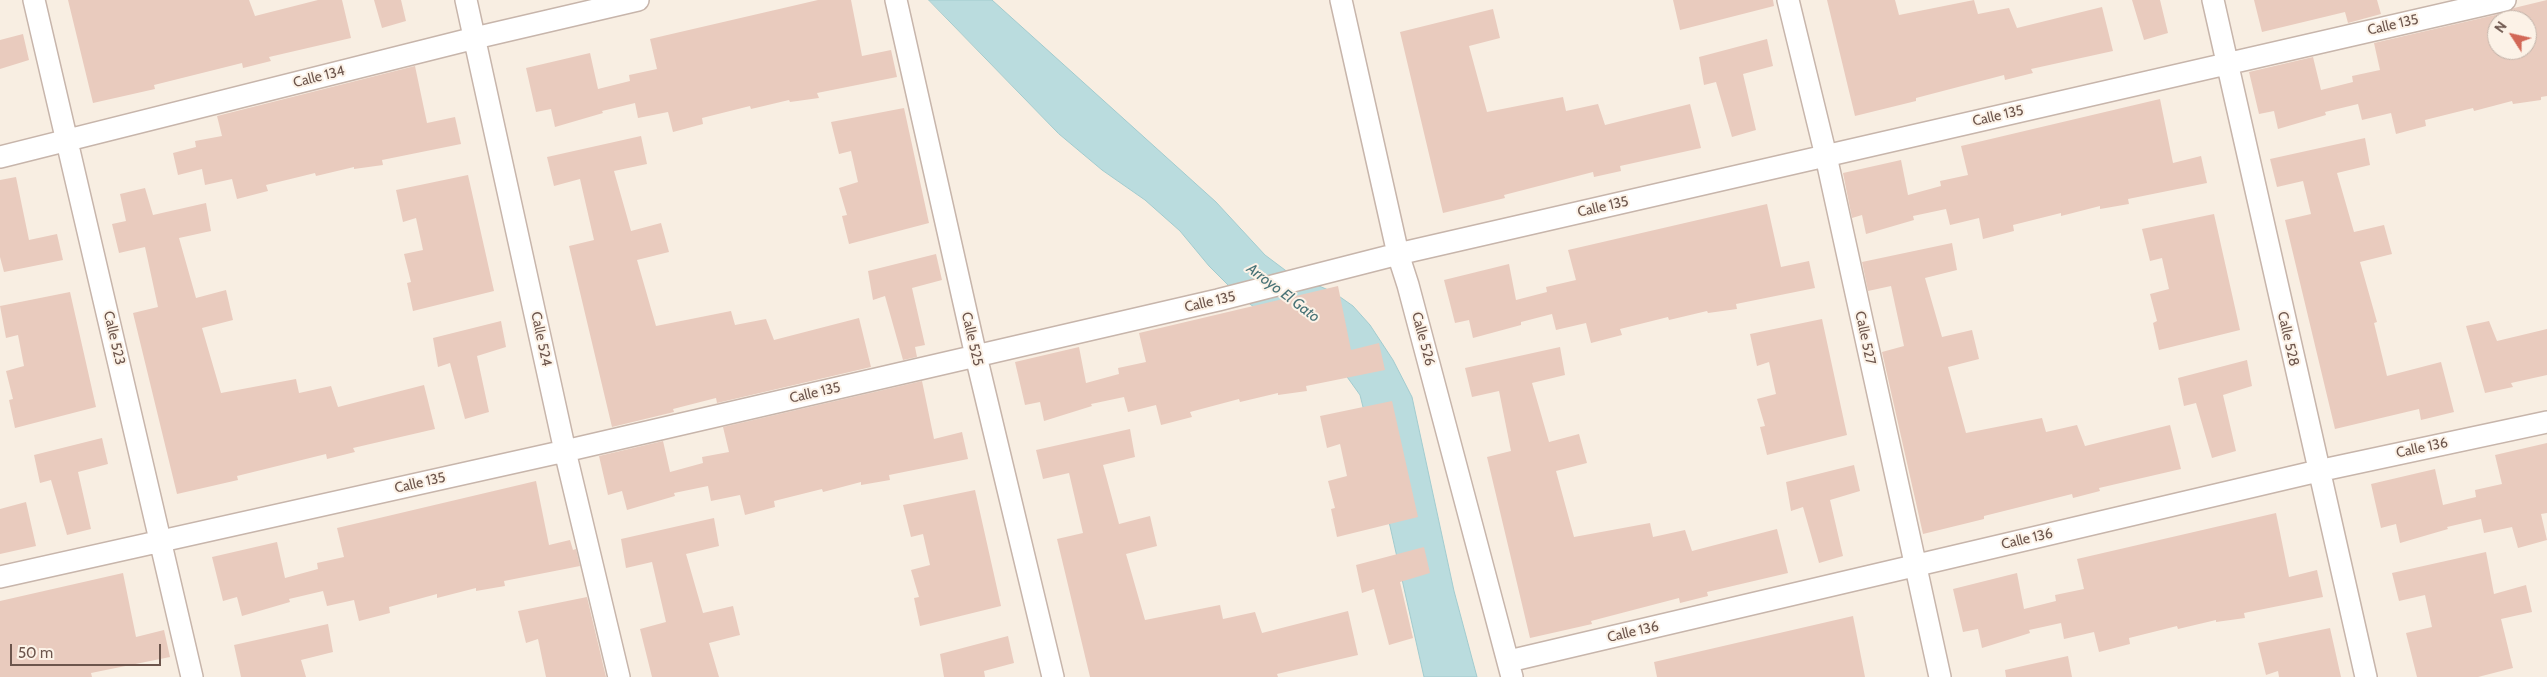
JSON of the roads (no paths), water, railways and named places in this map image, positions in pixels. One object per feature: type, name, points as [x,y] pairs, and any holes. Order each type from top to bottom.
[{"type":"street","name":"Calle 523","points":[[34,0],[192,677]]},
{"type":"street","name":"Calle 524","points":[[466,0],[565,451],[619,677]]},
{"type":"street","name":"Calle 134","points":[[0,157],[68,142],[475,38],[638,0]]},
{"type":"street","name":"Calle 525","points":[[896,0],[976,356],[1053,677]]},
{"type":"street","name":"Calle 526","points":[[1341,0],[1398,254],[1408,285],[1510,669]]},
{"type":"street","name":"Calle 527","points":[[1788,0],[1826,156],[1940,677]]},
{"type":"street","name":"Calle 528","points":[[2213,0],[2366,677]]},
{"type":"street","name":"Calle 135","points":[[0,577],[565,451],[1218,300],[1398,254],[2506,0]]},
{"type":"street","name":"Calle 136","points":[[1510,669],[1915,566],[2318,471],[2547,422]]},
{"type":"water","name":"Arroyo El Gato","points":[[929,0],[992,0],[1216,202],[1265,255],[1289,273],[1333,292],[1353,306],[1370,325],[1393,360],[1412,397],[1454,591],[1477,677],[1424,677],[1360,395],[1345,374],[1239,296],[1209,266],[1180,231],[1145,200],[1102,170],[1059,134]]}]
